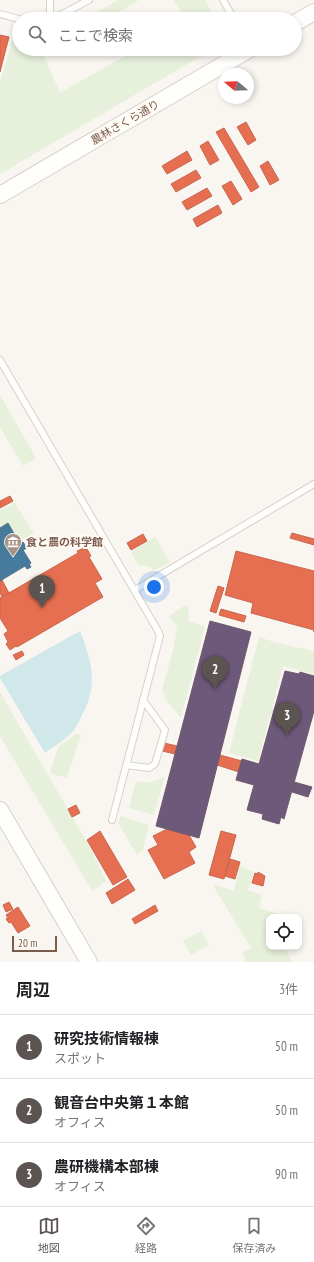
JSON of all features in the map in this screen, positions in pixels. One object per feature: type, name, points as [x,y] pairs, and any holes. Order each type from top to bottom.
[{"type":"street","points":[[302,19],[314,12]]},
{"type":"street","name":"農林さくら通り","points":[[0,195],[238,56]]},
{"type":"street","points":[[0,810],[90,962]]},
{"type":"lane","points":[[50,0],[51,12]]},
{"type":"lane","points":[[69,12],[89,0]]},
{"type":"lane","points":[[222,0],[230,12]]},
{"type":"lane","points":[[0,14],[12,17]]},
{"type":"lane","points":[[0,360],[135,590],[160,636],[112,820]]},
{"type":"lane","points":[[135,590],[314,484]]},
{"type":"lane","points":[[126,765],[149,768],[156,764],[165,730],[143,700]]},
{"type":"green space","points":[[118,0],[139,0],[119,12],[97,12]]},
{"type":"green space","points":[[174,0],[205,0],[211,12],[182,12]]},
{"type":"green space","points":[[12,42],[12,56],[44,56],[60,93],[125,56],[201,56],[0,174],[0,82]]},
{"type":"green space","points":[[0,395],[36,458],[23,466],[0,427]]},
{"type":"green space","points":[[15,503],[34,534],[18,541],[8,523],[0,528],[0,510]]},
{"type":"green space","points":[[155,537],[170,562],[153,571],[151,567],[138,565],[131,552]]},
{"type":"green space","points":[[187,604],[189,614],[188,621],[205,627],[181,718],[165,699],[162,689],[173,651],[177,628],[169,616]]},
{"type":"green space","points":[[259,637],[314,651],[314,674],[283,666],[258,761],[229,753]]},
{"type":"green space","points":[[0,692],[92,851],[106,881],[92,891],[0,736]]},
{"type":"green space","points":[[76,734],[81,735],[67,778],[50,773],[58,747]]},
{"type":"green space","points":[[165,776],[154,815],[129,808],[136,781],[151,782]]},
{"type":"green space","points":[[121,816],[149,825],[143,850],[137,855],[118,823]]},
{"type":"green space","points":[[240,866],[254,872],[248,890],[262,895],[259,908],[278,914],[266,914],[266,950],[286,950],[293,962],[247,962],[242,953],[251,948],[212,884],[234,891]]},
{"type":"green space","points":[[201,931],[209,945],[191,955],[183,941]]},
{"type":"water","points":[[80,631],[88,653],[92,674],[92,684],[87,706],[74,730],[45,753],[0,676]]},
{"type":"building: 商業","points":[[0,35],[9,37],[0,72]]},
{"type":"building: 商業","points":[[246,122],[256,140],[248,145],[237,127]]},
{"type":"building: 商業","points":[[224,128],[259,187],[251,192],[216,132]]},
{"type":"building: 商業","points":[[208,141],[219,160],[210,165],[200,146]]},
{"type":"building: 商業","points":[[187,151],[192,160],[167,174],[162,166]]},
{"type":"building: 商業","points":[[268,161],[279,180],[270,185],[260,166]]},
{"type":"building: 商業","points":[[196,170],[201,178],[176,192],[171,184]]},
{"type":"building: 商業","points":[[231,181],[242,199],[233,205],[222,186]]},
{"type":"building: 商業","points":[[207,188],[212,196],[187,210],[182,202]]},
{"type":"building: 商業","points":[[218,205],[222,213],[197,227],[193,219]]},
{"type":"building: 商業","points":[[10,496],[13,501],[0,508],[0,501]]},
{"type":"building: 商業","points":[[292,533],[314,539],[314,545],[290,538]]},
{"type":"building: 商業","points":[[143,534],[147,541],[131,550],[127,543]]},
{"type":"building: 商業","points":[[84,548],[86,550],[87,549],[91,556],[89,557],[102,579],[95,583],[103,597],[10,650],[6,644],[8,642],[4,634],[8,631],[0,618],[0,598],[78,553],[77,551]]},
{"type":"building: 商業","points":[[236,551],[314,571],[314,630],[251,613],[253,603],[225,595]]},
{"type":"building: 商業","points":[[2,580],[9,593],[2,597],[0,593],[0,581]]},
{"type":"building: 商業","points":[[218,586],[224,588],[216,613],[210,611]]},
{"type":"building: 商業","points":[[221,609],[246,616],[244,622],[219,615]]},
{"type":"building: 商業","points":[[22,651],[24,655],[16,660],[13,655]]},
{"type":"building: 商業","points":[[164,743],[177,746],[175,754],[162,751]]},
{"type":"building: 商業","points":[[220,755],[242,761],[239,772],[217,765]]},
{"type":"building: 商業","points":[[76,805],[80,813],[72,817],[68,809]]},
{"type":"building: 商業","points":[[167,829],[189,835],[196,847],[189,852],[195,863],[164,879],[148,850],[158,845],[153,836]]},
{"type":"building: 商業","points":[[100,831],[127,877],[113,885],[87,840]]},
{"type":"building: 商業","points":[[221,831],[236,835],[224,879],[209,875]]},
{"type":"building: 商業","points":[[230,859],[240,862],[235,879],[225,876]]},
{"type":"building: 商業","points":[[258,872],[265,876],[263,886],[252,883],[255,873],[258,874]]},
{"type":"building: 商業","points":[[128,879],[135,890],[112,904],[106,893]]},
{"type":"building: 商業","points":[[9,902],[13,909],[6,912],[3,905]]},
{"type":"building: 商業","points":[[155,905],[158,911],[135,924],[132,919]]},
{"type":"building: 商業","points":[[18,907],[30,926],[18,933],[11,922],[9,923],[6,919],[8,918],[6,915]]},
{"type":"building: 業務","points":[[210,621],[251,632],[199,838],[156,826]]},
{"type":"building: 業務","points":[[285,671],[299,674],[300,672],[314,676],[314,711],[284,819],[281,817],[279,824],[262,819],[263,814],[247,810],[254,785],[236,780],[242,759],[259,764]]},
{"type":"building: 業務","points":[[294,782],[312,787],[308,797],[292,792]]},
{"type":"building: 公共","name":"食と農の科学館","points":[[8,523],[20,544],[23,542],[27,548],[23,550],[31,563],[29,564],[31,567],[27,569],[25,566],[0,581],[0,528]]},
{"type":"place","name":"食と農の科学館","points":[[13,557]]},
{"type":"place","name":"研究技術情報棟","points":[[42,608]]},
{"type":"place","name":"観音台中央第１本館","points":[[215,689]]},
{"type":"place","name":"農研機構本部棟","points":[[287,735]]}]
